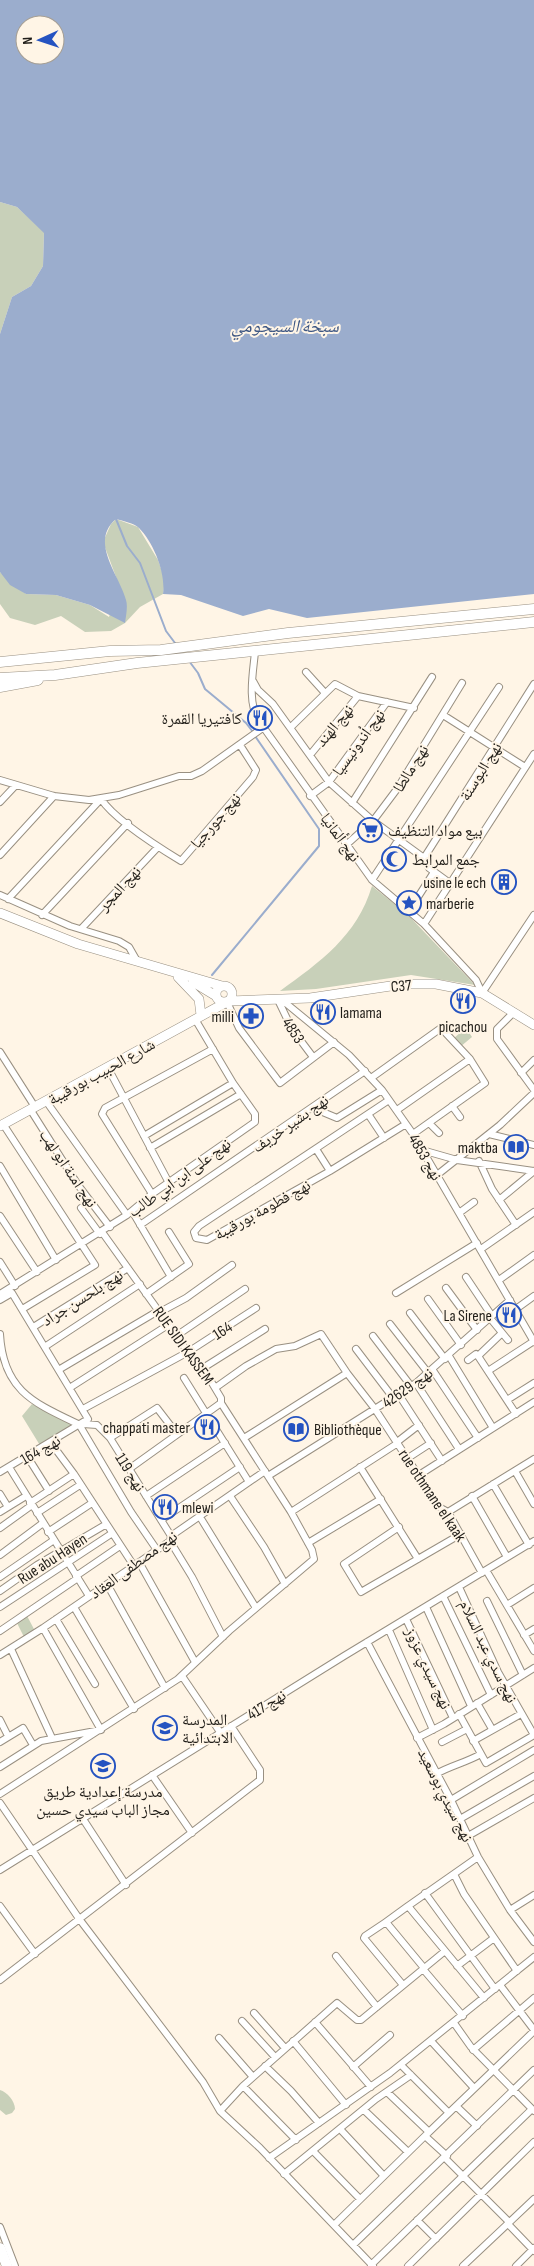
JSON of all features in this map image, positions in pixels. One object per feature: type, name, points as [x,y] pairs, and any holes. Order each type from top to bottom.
[{"type":"highway","points":[[0,662],[110,651],[174,648],[288,633],[534,608]]},
{"type":"highway","points":[[0,678],[55,675],[204,657],[534,622]]},
{"type":"highway","points":[[0,687],[55,675]]},
{"type":"highway","points":[[0,2248],[7,2266]]},
{"type":"main road","points":[[0,913],[68,941],[137,960],[175,975],[227,1002],[260,999]]},
{"type":"main road","points":[[175,975],[260,999]]},
{"type":"main road","points":[[175,975],[199,999],[198,1017]]},
{"type":"main road","name":"C37","points":[[260,999],[280,1000],[421,984],[462,988],[482,993],[534,1024]]},
{"type":"main road","points":[[198,1017],[216,996],[217,991],[226,988]]},
{"type":"main road","points":[[198,1017],[227,1002],[233,995],[226,988]]},
{"type":"main road","name":"شارع الحبيب بورقيبة","points":[[2,1125],[198,1017]]},
{"type":"street","name":"نهج ألمانيا","points":[[255,652],[252,680],[255,715],[262,729],[372,880],[424,924],[476,980],[482,993]]},
{"type":"street","points":[[306,672],[325,693]]},
{"type":"street","points":[[352,803],[432,677]]},
{"type":"street","points":[[252,680],[258,690],[274,704],[329,782],[373,821],[424,858],[434,872],[451,884]]},
{"type":"street","name":"نهج مالطا","points":[[346,845],[373,821],[397,790],[462,683]]},
{"type":"street","points":[[291,727],[335,684],[343,686],[358,696],[414,708]]},
{"type":"street","name":"نهج البوسنة","points":[[424,858],[534,684]]},
{"type":"street","points":[[372,880],[499,687]]},
{"type":"street","name":"نهج الهند","points":[[310,755],[358,696]]},
{"type":"street","name":"نهج أندونيسيا","points":[[310,796],[329,782],[387,702]]},
{"type":"street","points":[[443,715],[526,767]]},
{"type":"street","points":[[0,780],[54,796],[78,800],[101,799],[179,776],[192,776],[211,766],[262,729]]},
{"type":"street","name":"نهج جورجيا","points":[[101,799],[107,808],[158,847],[181,861],[253,776],[256,770],[240,745]]},
{"type":"street","points":[[424,924],[534,754]]},
{"type":"street","points":[[0,802],[16,785]]},
{"type":"street","points":[[0,855],[54,796]]},
{"type":"street","points":[[8,899],[101,799]]},
{"type":"street","points":[[42,915],[128,823]]},
{"type":"street","name":"نهج المجر","points":[[81,929],[158,847]]},
{"type":"street","points":[[409,911],[434,872]]},
{"type":"street","points":[[0,894],[42,915],[124,944],[133,952],[137,960]]},
{"type":"street","points":[[482,993],[534,916]]},
{"type":"street","name":"نهج 4853","points":[[280,1000],[334,1042],[365,1071],[397,1110],[414,1134],[510,1300],[532,1332],[534,1342]]},
{"type":"street","name":"4853","points":[[280,1000],[292,1029],[313,1058]]},
{"type":"street","points":[[227,1002],[239,1028],[280,1082],[334,1042]]},
{"type":"street","points":[[437,1174],[489,1134],[534,1091],[499,1043],[496,1035],[498,1029],[514,1012]]},
{"type":"street","name":"نهج على ابن ابي طالب","points":[[1,1291],[13,1286],[101,1233],[152,1194],[255,1122],[255,1114],[233,1083],[213,1049],[198,1017]]},
{"type":"street","points":[[371,1078],[441,1028],[470,1060],[485,1083],[414,1134]]},
{"type":"street","points":[[152,1194],[102,1114],[105,1108],[213,1049]]},
{"type":"street","name":"نهج امنة ابو لهب","points":[[0,1052],[78,1185],[110,1227]]},
{"type":"street","points":[[397,1110],[470,1060]]},
{"type":"street","points":[[521,1073],[534,1060]]},
{"type":"street","points":[[108,1068],[169,1182]]},
{"type":"street","name":"نهج بشير خريف","points":[[140,1226],[365,1071]]},
{"type":"street","points":[[144,1136],[233,1083]]},
{"type":"street","points":[[312,1108],[337,1118],[382,1090]]},
{"type":"street","points":[[150,1148],[241,1094]]},
{"type":"street","name":"نهج فطومة بورقيبة","points":[[389,1100],[199,1226],[194,1232],[196,1238],[207,1240],[330,1171],[406,1124]]},
{"type":"street","points":[[46,1101],[140,1226],[171,1277]]},
{"type":"street","points":[[452,1106],[460,1117]]},
{"type":"street","points":[[368,1114],[384,1138]]},
{"type":"street","points":[[429,1123],[439,1133]]},
{"type":"street","points":[[2,1125],[95,1265],[24,1308]]},
{"type":"street","points":[[489,1134],[534,1145]]},
{"type":"street","points":[[316,1149],[330,1171]]},
{"type":"street","points":[[422,1150],[457,1160],[479,1161],[534,1171]]},
{"type":"street","points":[[479,1161],[499,1200],[516,1225]]},
{"type":"street","points":[[0,1166],[56,1260]]},
{"type":"street","points":[[499,1200],[534,1171]]},
{"type":"street","points":[[460,1213],[474,1202]]},
{"type":"street","name":"RUE SIDI KASSEM","points":[[81,1208],[140,1284],[188,1352],[204,1368],[222,1398],[221,1403],[291,1512],[314,1559],[285,1584]]},
{"type":"street","points":[[396,1292],[516,1225],[534,1212]]},
{"type":"street","points":[[0,1216],[37,1272]]},
{"type":"street","points":[[146,1294],[190,1264],[169,1232]]},
{"type":"street","points":[[499,1280],[534,1255]]},
{"type":"street","name":"نهج 119","points":[[0,1262],[24,1308],[83,1408],[93,1423],[110,1438],[161,1520],[223,1637]]},
{"type":"street","points":[[60,1369],[186,1298],[232,1265]]},
{"type":"street","name":"نهج بلحسن جراد","points":[[35,1326],[128,1268]]},
{"type":"street","points":[[466,1278],[508,1340]]},
{"type":"street","points":[[46,1346],[140,1284]]},
{"type":"street","points":[[446,1288],[476,1330]]},
{"type":"street","points":[[176,1336],[245,1289]]},
{"type":"street","points":[[0,1300],[12,1293],[88,1419],[0,1472]]},
{"type":"street","points":[[516,1309],[534,1296]]},
{"type":"street","points":[[428,1299],[461,1345]]},
{"type":"street","name":"نهج 42629","points":[[266,1473],[397,1397],[414,1385],[510,1300]]},
{"type":"street","name":"164","points":[[83,1408],[188,1352],[256,1308]]},
{"type":"street","points":[[410,1313],[447,1357],[493,1428]]},
{"type":"street","points":[[390,1324],[430,1371],[478,1438]]},
{"type":"street","points":[[71,1387],[168,1325]]},
{"type":"street","points":[[204,1368],[266,1329]]},
{"type":"street","points":[[468,1360],[476,1354],[478,1356],[502,1333]]},
{"type":"street","points":[[0,1334],[8,1375],[16,1387],[39,1405],[80,1425],[130,1512],[157,1550]]},
{"type":"street","name":"rue othmane el kaak","points":[[215,1388],[246,1366],[276,1349],[294,1346],[318,1334],[323,1336],[347,1373],[398,1442],[439,1507],[448,1512],[534,1651]]},
{"type":"street","points":[[373,1336],[414,1385],[460,1449]]},
{"type":"street","points":[[488,1371],[534,1342]]},
{"type":"street","points":[[356,1349],[419,1425],[442,1461]]},
{"type":"street","points":[[478,1356],[516,1414]]},
{"type":"street","points":[[244,1438],[347,1373]]},
{"type":"street","points":[[184,1378],[249,1482]]},
{"type":"street","points":[[507,1400],[534,1383]]},
{"type":"street","points":[[419,1475],[534,1402]]},
{"type":"street","points":[[129,1469],[221,1403]]},
{"type":"street","points":[[110,1438],[151,1411],[160,1409],[177,1434]]},
{"type":"street","points":[[80,1425],[93,1423]]},
{"type":"street","name":"نهج 164","points":[[0,1472],[80,1425]]},
{"type":"street","points":[[291,1512],[398,1442],[419,1425]]},
{"type":"street","points":[[50,1443],[74,1474],[111,1534],[136,1564],[195,1662]]},
{"type":"street","points":[[146,1496],[225,1443]]},
{"type":"street","points":[[408,1458],[431,1443]]},
{"type":"street","points":[[27,1456],[49,1490]]},
{"type":"street","points":[[448,1512],[534,1459]]},
{"type":"street","points":[[8,1467],[88,1596]]},
{"type":"street","points":[[161,1520],[240,1467]]},
{"type":"street","points":[[360,1467],[418,1559]]},
{"type":"street","points":[[515,1471],[534,1504]]},
{"type":"street","name":"نهج مصطفى العقاد","points":[[0,1655],[157,1550],[170,1538],[249,1482],[266,1473]]},
{"type":"street","points":[[0,1528],[49,1490],[74,1474]]},
{"type":"street","points":[[493,1484],[532,1543]]},
{"type":"street","points":[[37,1513],[80,1485]]},
{"type":"street","points":[[0,1494],[8,1507]]},
{"type":"street","points":[[0,1512],[26,1496]]},
{"type":"street","points":[[0,1794],[134,1709],[182,1676],[195,1662],[285,1584],[264,1547],[230,1496]]},
{"type":"street","points":[[472,1496],[507,1557]]},
{"type":"street","points":[[308,1544],[381,1498]]},
{"type":"street","points":[[48,1532],[92,1503]]},
{"type":"street","points":[[200,1517],[256,1608]]},
{"type":"street","points":[[0,1555],[43,1523]]},
{"type":"street","name":"Rue abu Hayen","points":[[0,1592],[60,1551],[105,1525]]},
{"type":"street","points":[[399,1527],[344,1564],[361,1592],[462,1534]]},
{"type":"street","points":[[0,1607],[67,1561],[111,1534]]},
{"type":"street","points":[[0,1577],[54,1540]]},
{"type":"street","name":"نهج 417","points":[[0,1870],[220,1732],[532,1543]]},
{"type":"street","points":[[0,1631],[120,1546]]},
{"type":"street","points":[[107,1584],[165,1688]]},
{"type":"street","name":"نهج سدي عبد السلام","points":[[459,1587],[521,1714],[534,1735]]},
{"type":"street","points":[[507,1605],[534,1588]]},
{"type":"street","points":[[444,1596],[491,1696]]},
{"type":"street","points":[[487,1601],[523,1676]]},
{"type":"street","points":[[74,1607],[134,1709]]},
{"type":"street","points":[[426,1608],[474,1704],[492,1729]]},
{"type":"street","points":[[56,1619],[95,1684]]},
{"type":"street","name":"نهج سيدي عزوز","points":[[406,1619],[456,1716],[467,1729],[481,1754]]},
{"type":"street","points":[[43,1628],[101,1730]]},
{"type":"street","points":[[524,1635],[534,1629]]},
{"type":"street","points":[[389,1630],[434,1730]]},
{"type":"street","name":"نهج سيدي بوسعيد","points":[[367,1642],[451,1800],[478,1857],[510,1910],[534,1942]]},
{"type":"street","points":[[11,1649],[52,1738]]},
{"type":"street","points":[[417,1738],[491,1696],[534,1668]]},
{"type":"street","points":[[182,1676],[220,1732]]},
{"type":"street","points":[[473,1741],[521,1714]]},
{"type":"street","points":[[0,1720],[8,1736]]},
{"type":"street","points":[[0,1980],[126,1885],[260,1780],[260,1770],[231,1726]]},
{"type":"street","points":[[0,1742],[23,1728],[33,1746]]},
{"type":"street","points":[[442,1742],[467,1729]]},
{"type":"street","points":[[0,1767],[33,1746],[52,1738],[101,1730]]},
{"type":"street","points":[[436,1774],[454,1764],[461,1765],[481,1754],[486,1763],[534,1735]]},
{"type":"street","points":[[451,1800],[534,1750]]},
{"type":"street","points":[[152,1775],[192,1833]]},
{"type":"street","points":[[460,1819],[534,1776]]},
{"type":"street","points":[[468,1836],[534,1798]]},
{"type":"street","points":[[0,1803],[80,1920],[203,2082],[220,2111],[269,2158],[372,2265],[462,2176],[533,2110],[474,2050],[454,2023]]},
{"type":"street","points":[[84,1819],[126,1885]]},
{"type":"street","points":[[403,1986],[364,1938],[478,1857]]},
{"type":"street","points":[[454,1874],[464,1894],[517,1971]]},
{"type":"street","points":[[334,2225],[534,2030],[520,2010],[471,1955],[425,1893]]},
{"type":"street","points":[[510,1910],[533,1897]]},
{"type":"street","points":[[0,1906],[35,1954]]},
{"type":"street","points":[[408,1906],[484,1998]]},
{"type":"street","points":[[386,1922],[463,2016]]},
{"type":"street","points":[[457,1966],[494,1938]]},
{"type":"street","points":[[220,2111],[243,2086],[338,2003],[358,2020],[377,2007],[445,1951]]},
{"type":"street","points":[[336,1956],[377,2007]]},
{"type":"street","points":[[269,2158],[401,2065],[534,1957]]},
{"type":"street","points":[[474,2050],[534,1998]]},
{"type":"street","points":[[254,2013],[285,2048]]},
{"type":"street","points":[[242,2021],[275,2057]]},
{"type":"street","points":[[314,2022],[371,2087]]},
{"type":"street","points":[[353,2067],[390,2035]]},
{"type":"street","points":[[219,2038],[253,2077]]},
{"type":"street","points":[[293,2041],[346,2105]]},
{"type":"street","points":[[431,2041],[474,2088]]},
{"type":"street","points":[[401,2065],[449,2113]]},
{"type":"street","points":[[265,2066],[291,2091],[319,2124]]},
{"type":"street","points":[[353,2245],[534,2070]]},
{"type":"street","points":[[284,2174],[411,2075]]},
{"type":"street","points":[[243,2086],[296,2140]]},
{"type":"street","points":[[387,2092],[427,2134],[462,2176],[534,2250],[516,2266]]},
{"type":"street","points":[[456,2106],[477,2126]]},
{"type":"street","points":[[364,2110],[408,2152]]},
{"type":"street","points":[[340,2129],[384,2176]]},
{"type":"street","points":[[408,2266],[534,2142]]},
{"type":"street","points":[[313,2151],[360,2199]]},
{"type":"street","points":[[463,2266],[534,2198]]},
{"type":"street","points":[[417,2220],[436,2239]]},
{"type":"street","points":[[0,2227],[16,2266]]},
{"type":"green space","points":[[0,202],[17,207],[44,232],[43,266],[31,286],[12,297],[0,334]]},
{"type":"green space","points":[[116,519],[138,527],[158,560],[165,580],[163,594],[140,607],[125,623],[111,631],[85,632],[61,616],[35,625],[10,618],[0,604],[0,572],[26,594],[56,595],[90,605],[109,617],[119,585],[103,542],[111,524]]},
{"type":"green space","points":[[372,886],[408,915],[475,985],[411,975],[316,989],[280,991],[323,958],[347,934],[365,904]]},
{"type":"green space","points":[[466,1028],[472,1037],[460,1047],[454,1038]]},
{"type":"green space","points":[[32,1404],[74,1426],[41,1447],[22,1416]]},
{"type":"green space","points":[[26,1614],[35,1631],[24,1637],[16,1621]]},
{"type":"green space","points":[[0,2090],[8,2095],[14,2103],[15,2109],[12,2113],[6,2115],[0,2110]]},
{"type":"water","name":"سبخة السيجومي","points":[[0,0],[534,0],[534,594],[307,618],[269,609],[243,616],[181,595],[163,594],[161,568],[150,542],[137,526],[116,519],[108,528],[105,548],[126,600],[125,623],[90,605],[56,595],[26,594],[10,585],[0,572],[0,334],[12,297],[31,286],[43,266],[44,233],[17,207],[0,202]]},
{"type":"waterway","points":[[116,519],[127,546],[140,563],[166,631],[175,643]]},
{"type":"waterway","points":[[189,661],[198,673],[205,689],[246,723],[253,732]]},
{"type":"waterway","points":[[212,975],[319,846],[319,829],[255,736]]},
{"type":"place","name":"كافتيريا القمرة","points":[[260,718]]},
{"type":"place","name":"بيع مواد التنظيف","points":[[370,830]]},
{"type":"place","name":"جمع المرابط","points":[[394,859]]},
{"type":"place","name":"usine le ech","points":[[504,882]]},
{"type":"place","name":"marberie","points":[[409,903]]},
{"type":"place","name":"picachou","points":[[463,1001]]},
{"type":"place","name":"lamama","points":[[323,1012]]},
{"type":"place","name":"milli","points":[[251,1016]]},
{"type":"place","name":"maktba","points":[[516,1147]]},
{"type":"place","name":"La Sirene","points":[[509,1315]]},
{"type":"place","name":"chappati master","points":[[207,1427]]},
{"type":"place","name":"Bibliothèque","points":[[296,1429]]},
{"type":"place","name":"mlewi","points":[[165,1507]]},
{"type":"place","name":"المدرسة الابتدائية","points":[[165,1728]]},
{"type":"place","name":"مدرسة إعدادية طريق مجاز الباب سيدي حسين","points":[[103,1766]]}]
